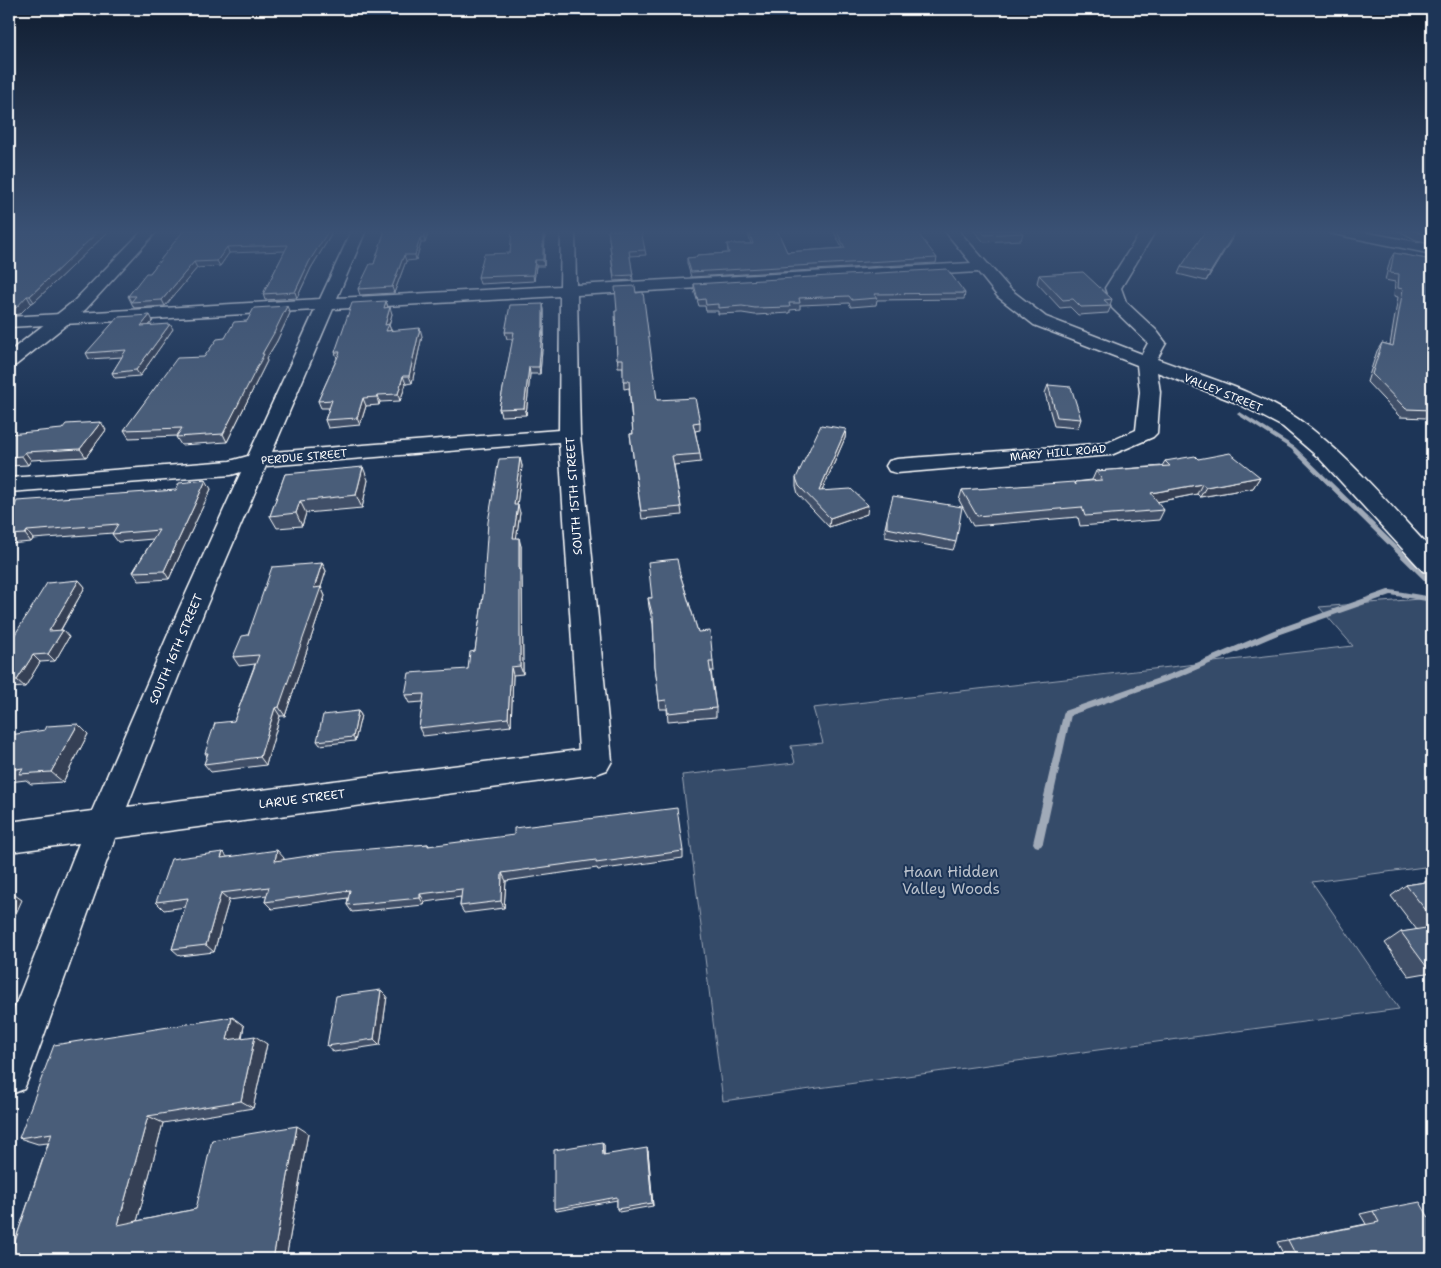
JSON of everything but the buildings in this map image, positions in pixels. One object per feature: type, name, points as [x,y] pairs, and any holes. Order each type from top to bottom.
[{"type":"street","points":[[9,362],[80,305],[95,289]]},
{"type":"street","name":"SOUTH 16TH STREET","points":[[9,1074],[103,824],[192,609],[333,289]]},
{"type":"street","points":[[9,322],[584,289]]},
{"type":"street","name":"VALLEY STREET","points":[[1001,289],[1040,321],[1244,399],[1290,423],[1327,453],[1432,564]]},
{"type":"street","points":[[1113,289],[1118,304],[1157,343],[1146,363]]},
{"type":"street","name":"SOUTH 15TH STREET","points":[[568,290],[569,435],[596,761]]},
{"type":"street","name":"MARY HILL ROAD","points":[[897,466],[1111,449],[1146,432],[1150,392],[1146,363]]},
{"type":"street","name":"PERDUE STREET","points":[[9,485],[231,468],[259,460],[569,435]]},
{"type":"street","name":"LARUE STREET","points":[[9,837],[596,761]]},
{"type":"green space","name":"Haan Hidden Valley Woods","points":[[1432,598],[1432,866],[1312,882],[1399,1009],[723,1101],[682,775],[795,763],[791,746],[823,743],[813,708],[1353,646],[1319,607]]},
{"type":"waterway","points":[[1240,414],[1293,448],[1432,584]]},
{"type":"waterway","points":[[1038,843],[1067,713],[1176,675],[1277,632],[1391,592],[1432,600]]}]
